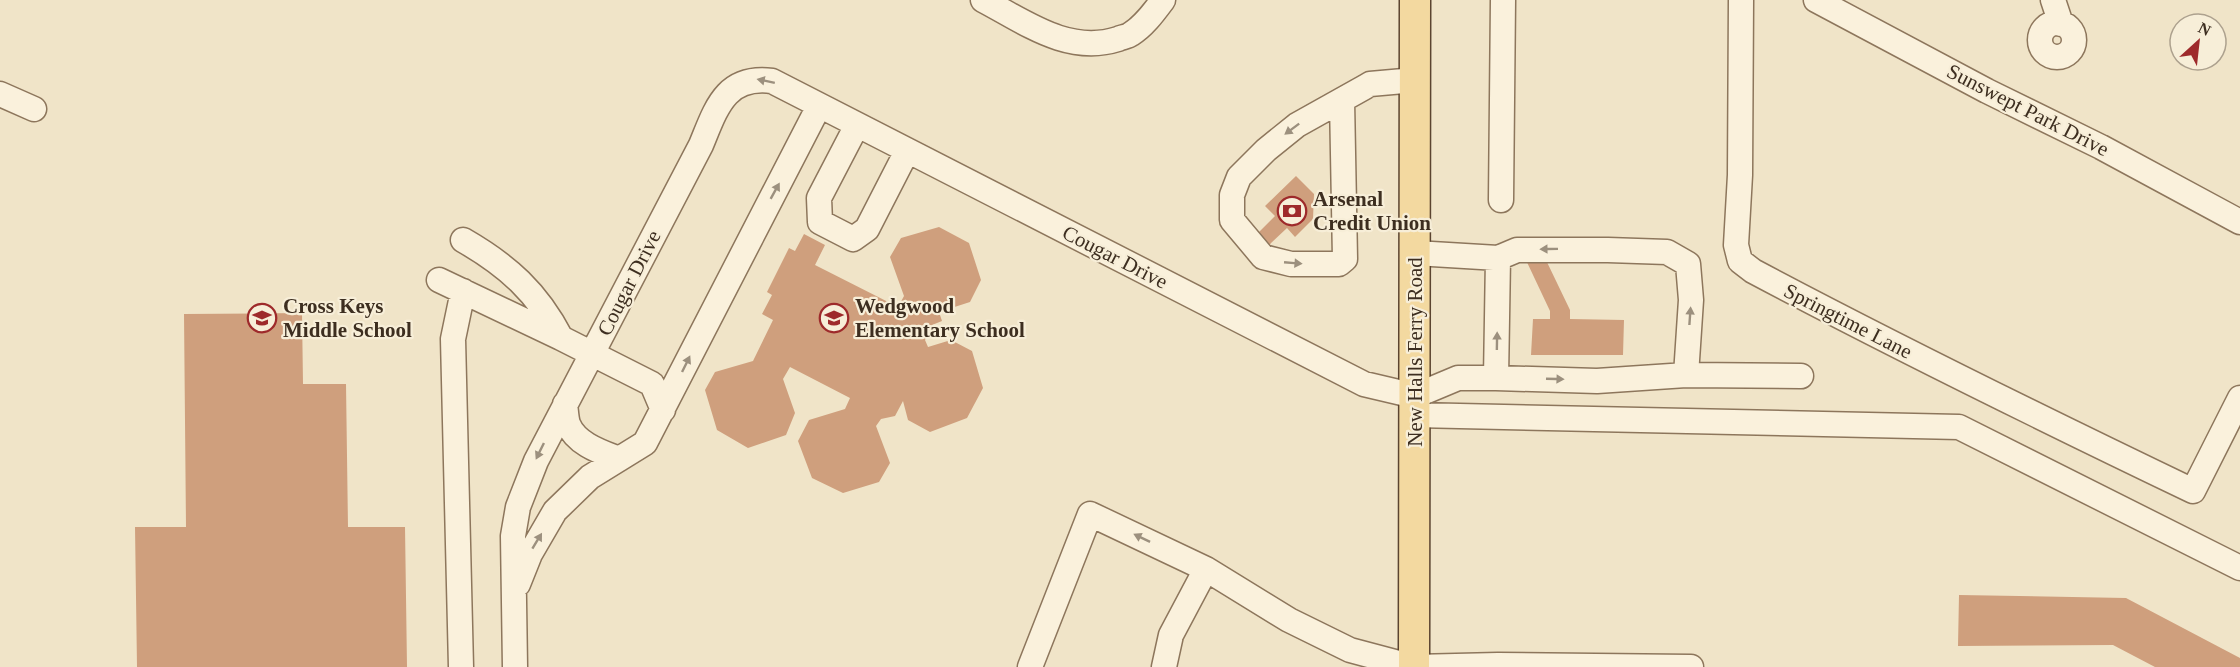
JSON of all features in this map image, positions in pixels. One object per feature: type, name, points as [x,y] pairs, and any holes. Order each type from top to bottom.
[{"type":"main road","name":"New Halls Ferry Road","points":[[1414,667],[1415,0]]},
{"type":"street","points":[[982,0],[1058,39],[1078,43],[1105,43],[1130,35],[1152,15],[1162,0]]},
{"type":"street","points":[[1501,200],[1503,0]]},
{"type":"street","name":"Springtime Lane","points":[[1742,0],[1740,175],[1736,245],[1740,261],[1753,271],[1850,323],[2193,491],[2240,398]]},
{"type":"street","name":"Sunswept Park Drive","points":[[1816,0],[1987,91],[2101,147],[2240,222]]},
{"type":"street","points":[[2053,0],[2061,24]]},
{"type":"street","name":"Cougar Drive","points":[[515,667],[513,536],[518,507],[536,461],[701,145],[721,100],[740,83],[755,79],[772,81],[1364,384],[1415,406],[1959,428],[2240,568]]},
{"type":"street","points":[[1342,100],[1345,259],[1339,264],[1291,264],[1263,257],[1232,220],[1232,195],[1239,177],[1266,150],[1297,125],[1370,84],[1415,80]]},
{"type":"street","points":[[0,94],[34,109]]},
{"type":"street","name":"Cougar Drive","points":[[513,594],[530,554],[555,511],[590,477],[645,443],[819,106]]},
{"type":"street","points":[[857,125],[819,198],[820,222],[853,239],[867,229],[907,151]]},
{"type":"street","points":[[463,240],[484,252],[514,275],[547,311],[561,338]]},
{"type":"street","points":[[1415,253],[1498,258],[1517,250],[1667,252],[1688,264],[1691,300],[1686,375]]},
{"type":"street","points":[[1496,378],[1498,258]]},
{"type":"street","points":[[439,280],[652,384],[663,410]]},
{"type":"street","points":[[461,667],[453,339],[463,291]]},
{"type":"street","points":[[1415,406],[1458,378],[1597,381],[1686,375],[1801,376]]},
{"type":"street","points":[[565,404],[568,423],[575,434],[601,452],[619,459]]},
{"type":"street","points":[[1030,667],[1090,514],[1200,566],[1289,620],[1350,650],[1414,667],[1691,667]]},
{"type":"street","points":[[1164,667],[1171,635],[1200,566]]},
{"type":"building","name":"Arsenal Credit Union","points":[[1296,176],[1314,194],[1313,219],[1295,237],[1287,228],[1268,246],[1257,234],[1275,216],[1265,206]]},
{"type":"building","name":"Wedgwood Elementary School","points":[[939,227],[969,243],[981,280],[970,302],[939,312],[942,321],[932,325],[925,340],[928,347],[951,340],[972,351],[983,388],[967,418],[930,432],[908,420],[903,401],[895,416],[881,419],[876,426],[890,463],[879,482],[843,493],[812,478],[798,441],[809,420],[845,409],[850,398],[790,367],[783,379],[795,413],[786,435],[748,448],[717,430],[705,390],[715,372],[753,361],[773,320],[762,314],[772,295],[767,292],[789,248],[795,251],[804,234],[825,245],[815,265],[898,307],[904,296],[890,257],[901,238]]},
{"type":"building","points":[[1525,258],[1545,258],[1570,310],[1570,319],[1624,320],[1623,355],[1531,355],[1533,319],[1550,319],[1550,311]]},
{"type":"building","name":"Cross Keys Middle School","points":[[302,313],[303,384],[346,384],[348,527],[405,527],[407,667],[137,667],[135,527],[186,527],[184,314]]},
{"type":"building","points":[[1959,595],[2126,598],[2240,658],[2240,667],[2155,667],[2113,645],[1958,646]]},
{"type":"place","name":"Arsenal Credit Union","points":[[1292,211]]},
{"type":"place","name":"Cross Keys Middle School","points":[[262,318]]},
{"type":"place","name":"Wedgwood Elementary School","points":[[834,318]]}]
